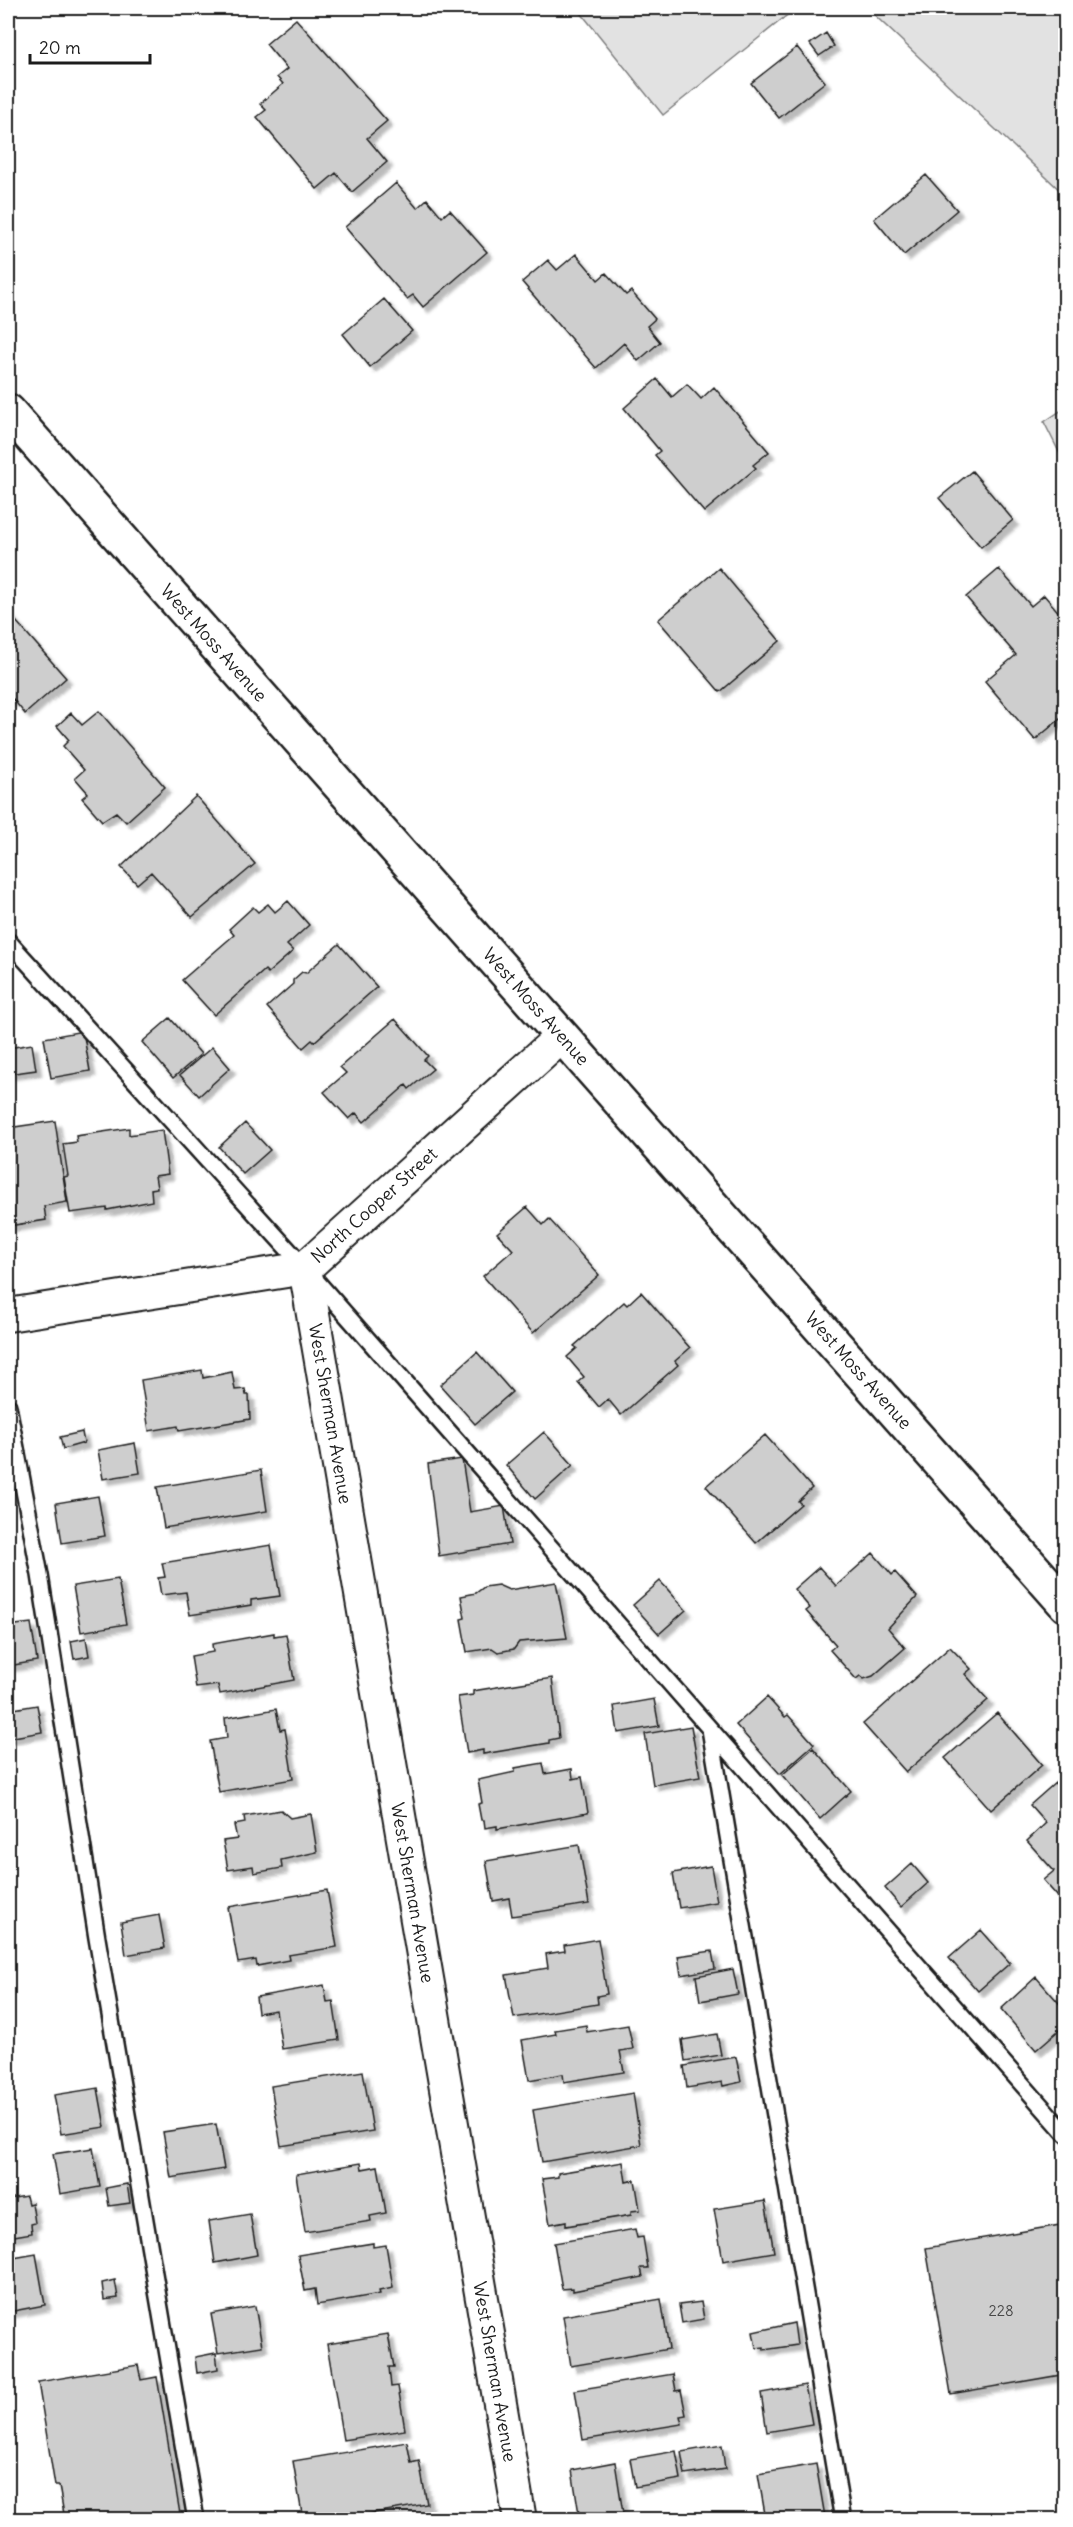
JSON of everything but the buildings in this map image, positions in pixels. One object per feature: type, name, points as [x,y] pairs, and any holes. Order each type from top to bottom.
[{"type":"street","name":"West Moss Avenue","points":[[8,411],[1065,1605]]},
{"type":"street","name":"North Cooper Street","points":[[8,1315],[305,1268],[561,1037]]},
{"type":"street","name":"West Sherman Avenue","points":[[305,1268],[520,2520]]},
{"type":"lane","points":[[8,941],[305,1268],[1065,2134]]},
{"type":"lane","points":[[8,1406],[40,1575],[95,1926],[196,2520]]},
{"type":"lane","points":[[710,1729],[843,2520]]},
{"type":"shaded area","points":[[577,8],[796,8],[663,115]]},
{"type":"shaded area","points":[[867,8],[1065,8],[1065,195]]},
{"type":"shaded area","points":[[1065,408],[1065,464],[1044,422]]}]
